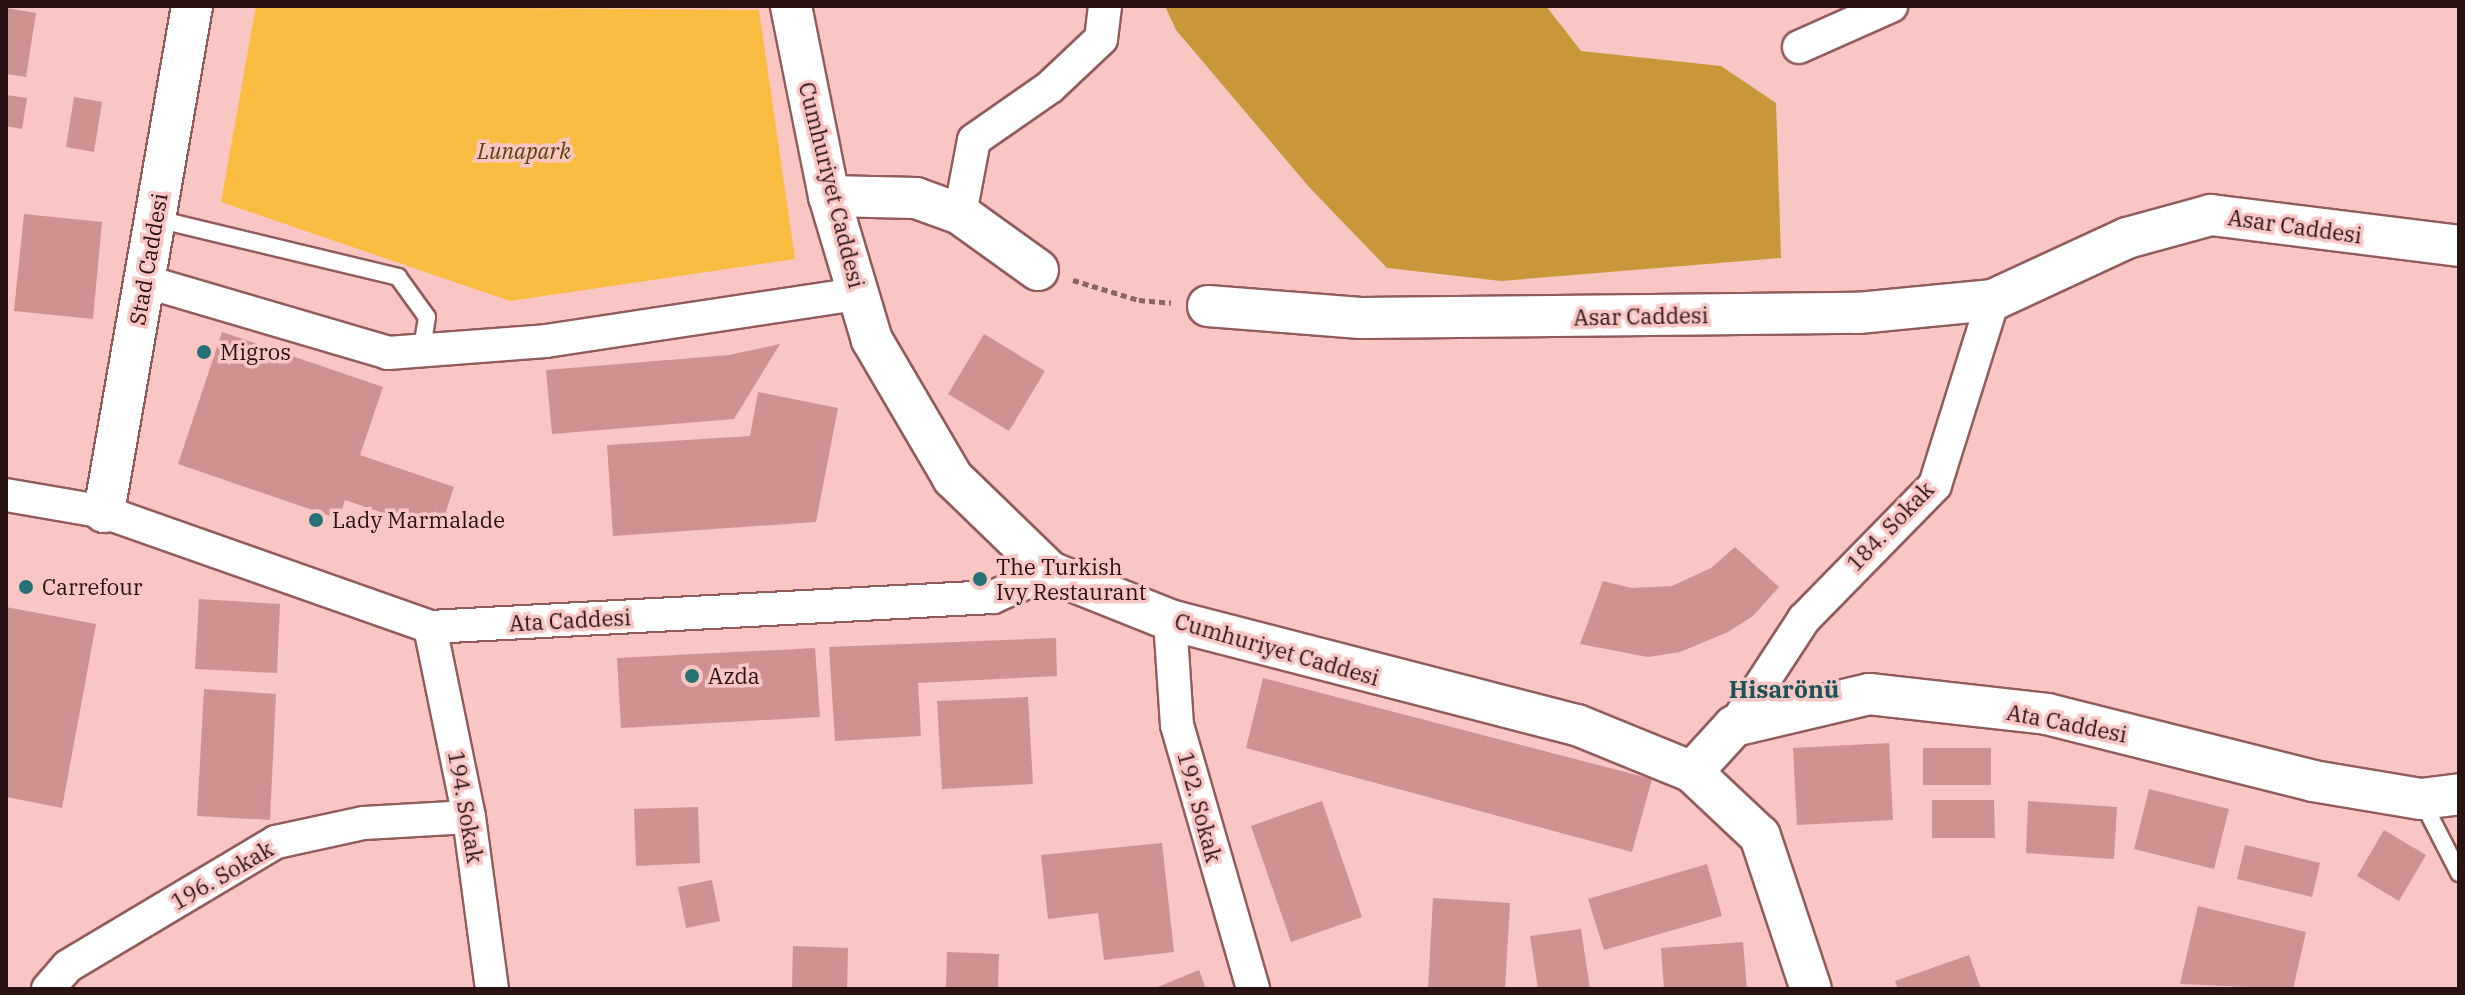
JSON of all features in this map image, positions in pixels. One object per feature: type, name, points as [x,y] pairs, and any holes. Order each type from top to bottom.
[{"type":"street","name":"Stad Caddesi","points":[[104,512],[192,6]]},
{"type":"street","name":"Cumhuriyet Caddesi","points":[[791,6],[829,196],[872,340],[953,478],[1050,572],[1170,620],[1577,725],[1692,772],[1760,836],[1811,989]]},
{"type":"street","points":[[960,214],[974,140],[1050,87],[1101,39],[1105,6]]},
{"type":"street","points":[[1799,47],[1891,6]]},
{"type":"street","points":[[829,196],[916,198],[960,214],[1038,270]]},
{"type":"street","name":"Asar Caddesi","points":[[1208,306],[1361,318],[1858,313],[1993,300],[2127,238],[2211,215],[2459,246]]},
{"type":"street","points":[[144,281],[388,353],[546,341],[858,294]]},
{"type":"street","name":"184. Sokak","points":[[1734,726],[1804,619],[1935,485],[1993,300]]},
{"type":"street","name":"Ata Caddesi","points":[[6,495],[104,512],[430,627],[993,597],[1050,572]]},
{"type":"street","name":"192. Sokak","points":[[1170,620],[1177,725],[1253,989]]},
{"type":"street","name":"194. Sokak","points":[[430,627],[469,817],[492,989]]},
{"type":"street","name":"Ata Caddesi","points":[[1734,726],[1869,694],[2047,714],[2313,781],[2440,797]]},
{"type":"street","points":[[1692,772],[1734,726]]},
{"type":"street","name":"196. Sokak","points":[[48,989],[68,966],[276,842],[364,823],[469,817]]},
{"type":"lane","points":[[155,219],[398,277],[427,317],[422,350]]},
{"type":"lane","points":[[2440,797],[2459,873]]},
{"type":"path","points":[[1038,270],[1139,300],[1208,306]]},
{"type":"green space","name":"Lunapark","points":[[256,6],[759,10],[795,259],[510,301],[221,202]]},
{"type":"shaded area","points":[[1165,6],[1546,6],[1581,51],[1721,66],[1776,103],[1781,258],[1501,281],[1387,268],[1309,187],[1176,30]]},
{"type":"building","points":[[6,8],[36,13],[26,77],[6,74]]},
{"type":"building","points":[[6,95],[27,98],[22,129],[6,126]]},
{"type":"building","points":[[74,97],[102,102],[94,152],[66,147]]},
{"type":"building","points":[[24,214],[102,222],[93,319],[14,311]]},
{"type":"building","points":[[222,332],[383,387],[360,455],[454,487],[439,532],[345,500],[339,519],[178,464]]},
{"type":"building","points":[[984,334],[1045,371],[1009,431],[948,394]]},
{"type":"building","points":[[780,344],[734,419],[552,434],[546,370],[729,355]]},
{"type":"building","points":[[758,392],[838,408],[816,522],[613,536],[607,445],[750,436]]},
{"type":"building","points":[[1735,547],[1779,587],[1753,616],[1728,632],[1680,652],[1648,657],[1580,644],[1603,581],[1632,588],[1672,586],[1711,568]]},
{"type":"building","points":[[199,599],[280,604],[277,673],[195,669]]},
{"type":"building","points":[[6,607],[96,624],[62,808],[6,797]]},
{"type":"building","points":[[1056,638],[1057,676],[918,683],[921,736],[835,741],[829,647]]},
{"type":"building","points":[[815,648],[820,717],[621,728],[617,658]]},
{"type":"building","points":[[1263,678],[1652,779],[1632,852],[1246,748]]},
{"type":"building","points":[[204,689],[276,694],[270,820],[197,816]]},
{"type":"building","points":[[1028,697],[1033,784],[942,789],[937,701]]},
{"type":"building","points":[[1889,743],[1893,820],[1797,825],[1793,748]]},
{"type":"building","points":[[1923,748],[1991,748],[1991,785],[1923,785]]},
{"type":"building","points":[[2149,789],[2229,809],[2214,869],[2134,849]]},
{"type":"building","points":[[1932,800],[1994,800],[1995,838],[1932,838]]},
{"type":"building","points":[[1322,801],[1362,917],[1291,942],[1251,826]]},
{"type":"building","points":[[2028,801],[2117,807],[2114,859],[2026,853]]},
{"type":"building","points":[[698,807],[700,863],[636,866],[634,809]]},
{"type":"building","points":[[2384,830],[2426,855],[2399,901],[2357,876]]},
{"type":"building","points":[[1162,843],[1174,952],[1104,960],[1098,913],[1048,919],[1041,855]]},
{"type":"building","points":[[2245,845],[2320,863],[2312,897],[2237,879]]},
{"type":"building","points":[[1707,864],[1722,916],[1604,950],[1588,899]]},
{"type":"building","points":[[712,880],[720,921],[686,928],[678,887]]},
{"type":"building","points":[[1433,898],[1510,903],[1505,989],[1428,989]]},
{"type":"building","points":[[2198,906],[2306,932],[2293,989],[2180,984]]},
{"type":"building","points":[[1581,929],[1590,989],[1538,989],[1530,936]]},
{"type":"building","points":[[1743,942],[1747,989],[1664,989],[1661,948]]},
{"type":"building","points":[[793,946],[848,948],[847,989],[792,989]]},
{"type":"building","points":[[947,952],[999,954],[998,989],[946,989]]},
{"type":"building","points":[[1969,955],[1981,989],[1898,989],[1895,981]]},
{"type":"building","points":[[1199,970],[1206,989],[1153,989]]},
{"type":"place","name":"Migros","points":[[204,352]]},
{"type":"place","name":"Lady Marmalade","points":[[316,520]]},
{"type":"place","name":"The Turkish Ivy Restaurant","points":[[980,579]]},
{"type":"place","name":"Carrefour","points":[[26,587]]},
{"type":"place","name":"Azda","points":[[692,676]]},
{"type":"district","name":"Hisarönü","points":[[1784,690]]}]
